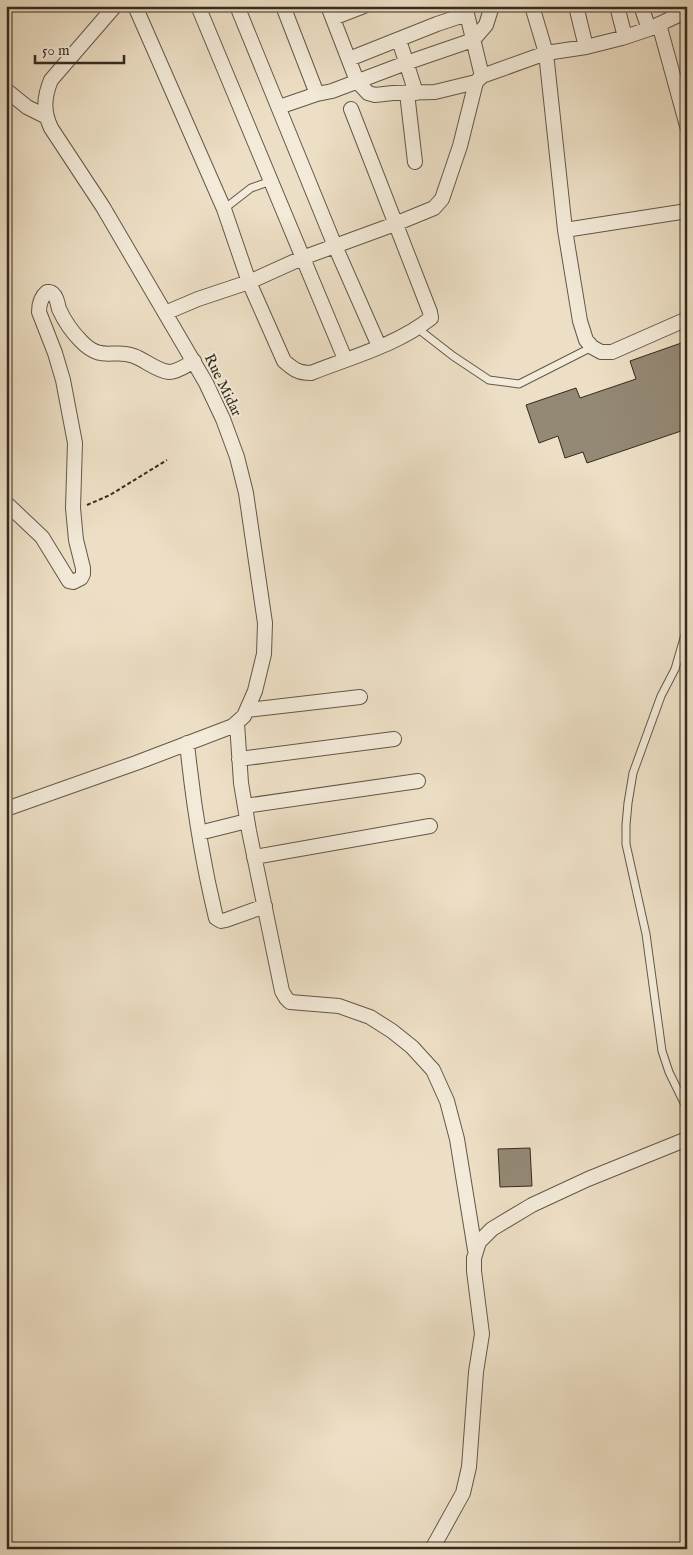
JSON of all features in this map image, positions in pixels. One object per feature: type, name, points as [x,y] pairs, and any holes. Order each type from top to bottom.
[{"type":"street","points":[[6,90],[27,107],[45,116],[46,91],[51,80],[115,6]]},
{"type":"street","points":[[135,6],[224,209],[249,282],[284,361],[294,370],[302,373],[311,373],[378,346],[417,328],[430,318],[430,312],[351,109]]},
{"type":"street","points":[[198,6],[345,359]]},
{"type":"street","points":[[238,6],[335,246],[378,346]]},
{"type":"street","points":[[283,6],[317,94]]},
{"type":"street","points":[[364,6],[330,12],[357,81],[368,93],[375,96],[435,92],[479,79],[546,54],[586,47],[625,37],[687,11]]},
{"type":"street","points":[[279,107],[332,91],[473,40],[486,25],[492,6]]},
{"type":"street","points":[[532,6],[546,54],[564,230],[580,321],[586,340],[592,348],[601,352],[612,352],[687,319]]},
{"type":"street","points":[[576,6],[586,47]]},
{"type":"street","points":[[617,6],[625,37]]},
{"type":"street","points":[[641,6],[654,26],[687,126]]},
{"type":"street","points":[[165,313],[198,299],[249,282],[302,258],[434,208],[442,199],[460,146],[479,79],[466,10],[437,24],[349,59]]},
{"type":"street","points":[[398,40],[406,63],[411,93],[415,162]]},
{"type":"street","name":"Rue Midar","points":[[45,116],[103,207],[194,361],[223,419],[237,457],[246,493],[265,623],[264,654],[261,671],[247,710],[238,724]]},
{"type":"street","points":[[564,230],[687,211]]},
{"type":"street","points":[[6,503],[42,537],[69,581],[73,582],[81,578],[84,568],[76,540],[73,508],[75,443],[63,380],[39,312],[39,305],[44,294],[50,292],[54,295],[60,311],[72,331],[82,343],[96,352],[133,356],[168,372],[179,369],[194,361]]},
{"type":"street","points":[[247,710],[360,697]]},
{"type":"street","points":[[6,809],[136,763],[238,724],[239,759],[245,806],[282,991],[290,1002],[339,1006],[370,1017],[392,1031],[433,1070],[447,1100],[457,1139],[476,1250]]},
{"type":"street","points":[[239,759],[394,739]]},
{"type":"street","points":[[187,743],[207,882],[216,919],[226,920],[265,906]]},
{"type":"street","points":[[245,806],[418,781]]},
{"type":"street","points":[[199,833],[248,821]]},
{"type":"street","points":[[254,856],[430,826]]},
{"type":"street","points":[[432,1549],[463,1493],[469,1467],[476,1372],[482,1334],[474,1271],[476,1250],[479,1242],[492,1229],[532,1205],[588,1179],[687,1139]]},
{"type":"lane","points":[[224,209],[251,188],[271,181]]},
{"type":"lane","points":[[417,328],[489,380],[519,384],[592,348]]},
{"type":"lane","points":[[687,628],[675,669],[661,696],[633,773],[628,802],[626,844],[646,934],[662,1050],[669,1072],[687,1109]]},
{"type":"path","points":[[73,508],[96,502],[110,495],[167,460]]},
{"type":"building","points":[[687,341],[687,429],[587,463],[583,452],[565,458],[558,436],[539,443],[526,405],[576,388],[580,398],[636,379],[630,361]]},
{"type":"building","points":[[530,1148],[532,1186],[500,1187],[498,1149]]}]
